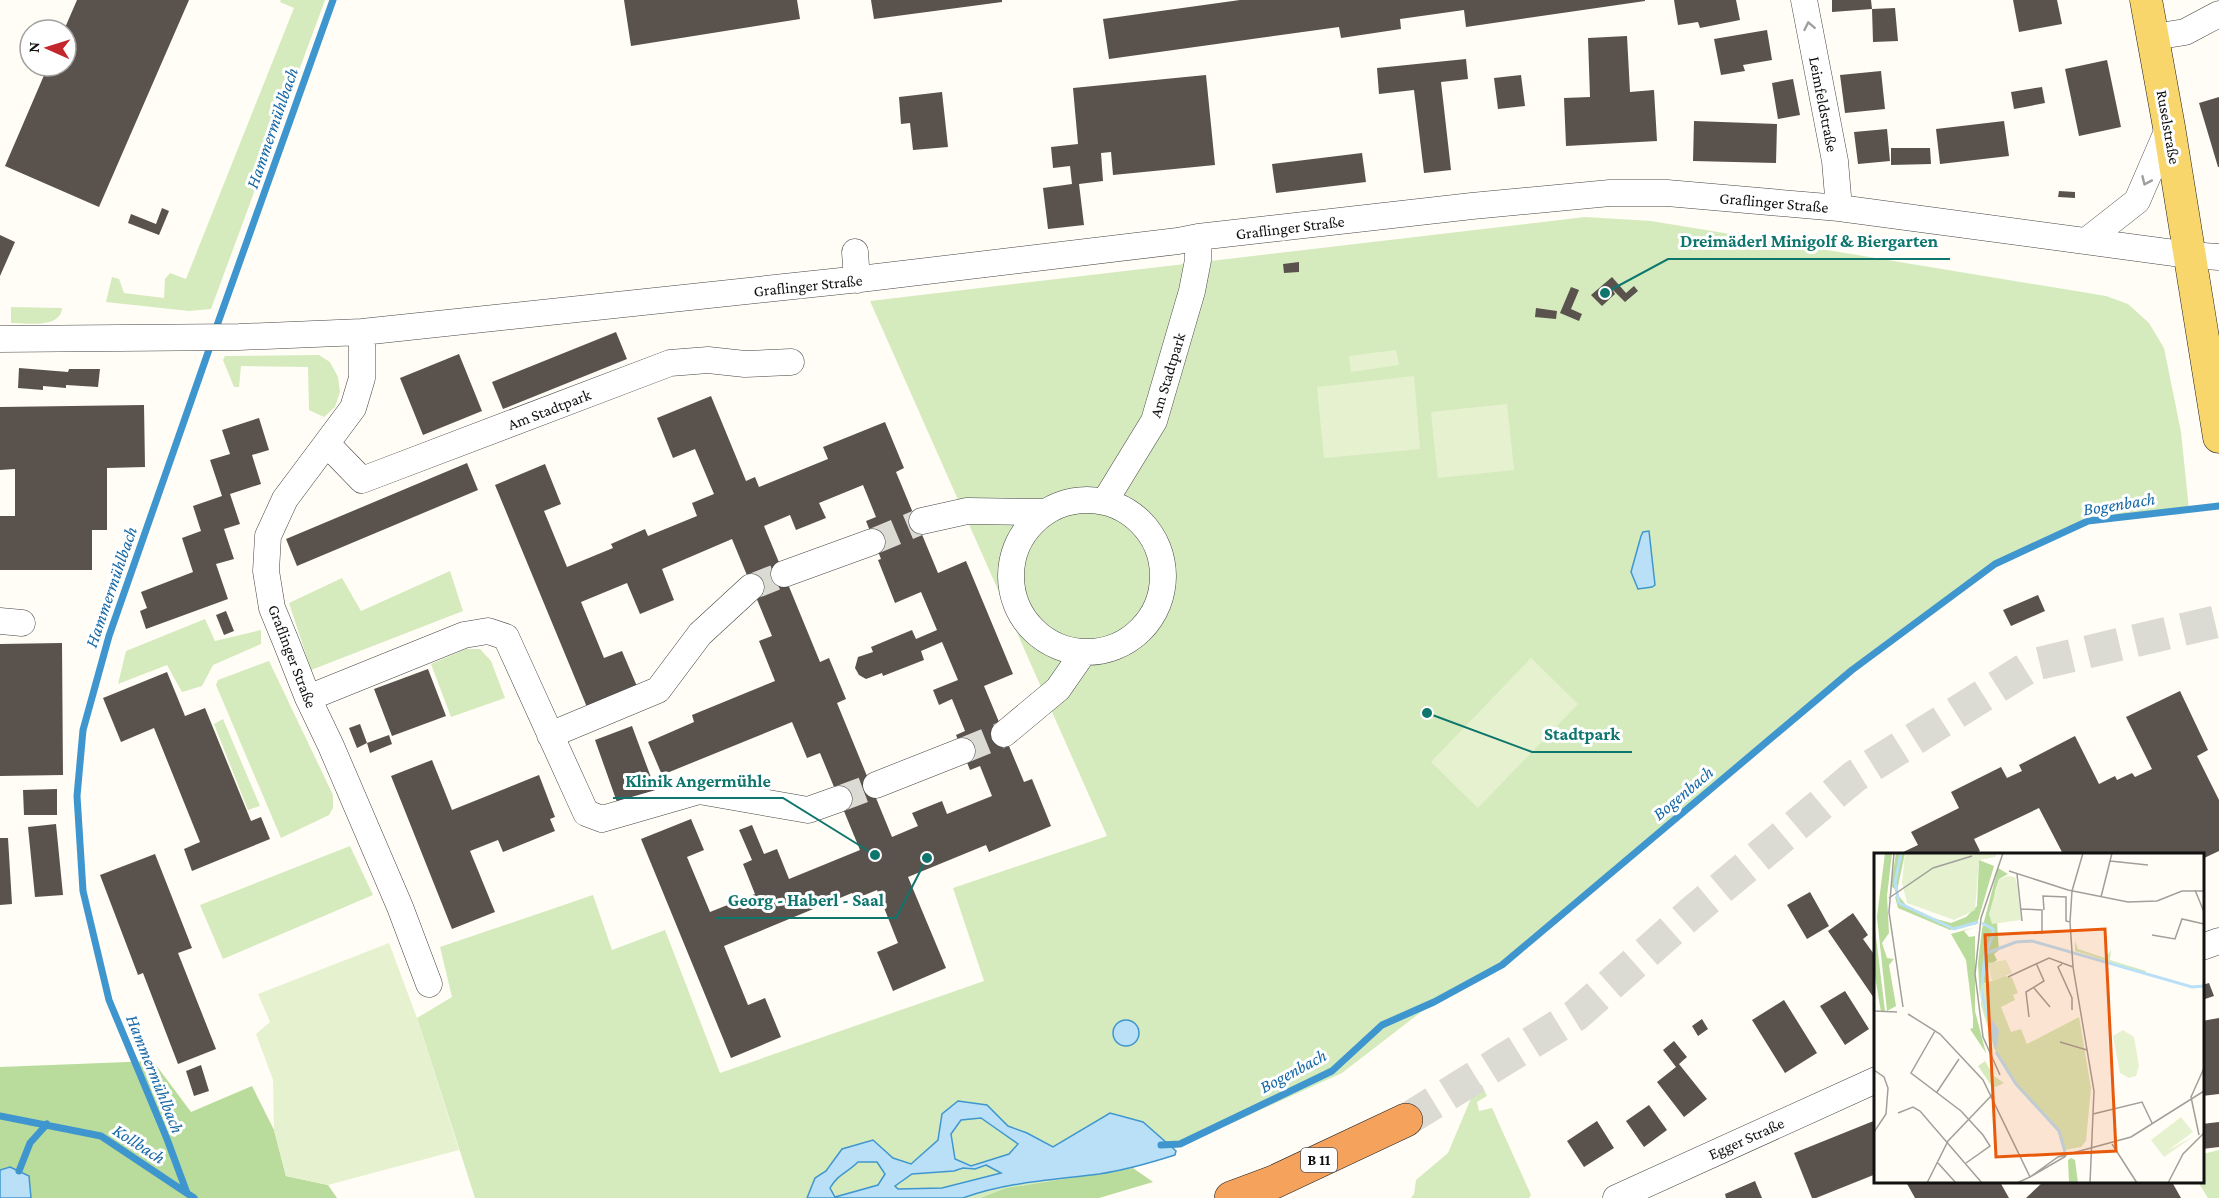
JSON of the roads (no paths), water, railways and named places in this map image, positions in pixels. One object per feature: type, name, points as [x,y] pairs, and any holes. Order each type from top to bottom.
[{"type":"highway","name":"B 11","points":[[1231,1198],[1274,1182],[1406,1120]]},
{"type":"main road","name":"Ruselstraße","points":[[2146,0],[2169,127],[2204,256]]},
{"type":"main road","points":[[2204,256],[2219,438]]},
{"type":"street","name":"Leimfeldstraße","points":[[1804,0],[1835,161],[1839,208]]},
{"type":"street","points":[[2154,37],[2185,32],[2219,14]]},
{"type":"street","points":[[2086,241],[2137,201],[2169,127]]},
{"type":"street","name":"Graflinger Straße","points":[[0,339],[190,338],[362,332],[857,280],[1198,237],[1472,206],[1610,194],[1679,194],[1839,208],[2204,256]]},
{"type":"street","name":"Am Stadtpark","points":[[1105,501],[1154,421],[1192,291],[1198,260],[1198,237]]},
{"type":"street","points":[[855,252],[857,280]]},
{"type":"street","name":"Graflinger Straße","points":[[362,332],[362,378],[353,408],[285,499],[268,536],[266,571],[272,608],[308,698],[397,899],[429,984]]},
{"type":"street","name":"Am Stadtpark","points":[[327,444],[362,480],[670,363],[708,360],[745,364],[791,362]]},
{"type":"street","points":[[1084,499],[1105,501],[1131,513],[1146,527],[1157,544],[1163,564],[1162,591],[1152,616],[1134,637],[1110,650],[1083,653],[1056,646],[1033,631],[1018,609],[1013,591],[1011,582],[1013,555],[1025,530],[1045,512],[1064,503],[1084,499]]},
{"type":"street","points":[[922,521],[967,511],[1045,512]]},
{"type":"street","points":[[784,574],[872,542]]},
{"type":"street","points":[[550,735],[658,690],[700,634],[751,587]]},
{"type":"street","points":[[308,698],[464,635],[488,631],[506,637],[586,813],[602,819],[699,791],[808,810],[839,799]]},
{"type":"street","points":[[1004,734],[1059,689],[1083,653]]},
{"type":"street","points":[[876,785],[962,751]]},
{"type":"street","points":[[2204,946],[2219,941]]},
{"type":"street","name":"Egger Straße","points":[[1616,1198],[1874,1080]]},
{"type":"water","points":[[1649,531],[1655,585],[1638,589],[1631,572],[1641,536],[1643,532]]},
{"type":"water","points":[[1126,1020],[1135,1024],[1139,1033],[1135,1042],[1126,1046],[1117,1042],[1113,1033],[1117,1024]]},
{"type":"water","points":[[958,1101],[987,1105],[1008,1126],[1053,1147],[1110,1113],[1143,1122],[1176,1151],[1175,1155],[1118,1170],[1013,1185],[963,1198],[807,1198],[815,1178],[826,1171],[842,1149],[873,1140],[893,1158],[911,1164],[938,1140],[942,1114]],"holes":[[[981,1118],[1018,1144],[1009,1154],[971,1166],[955,1159],[951,1134],[961,1120]],[[858,1162],[877,1162],[885,1174],[878,1185],[835,1197],[830,1188],[839,1177]],[[986,1165],[1001,1173],[942,1188],[898,1189],[895,1186],[912,1174],[954,1171],[963,1168],[975,1169]]]},
{"type":"water","points":[[10,1167],[29,1176],[31,1198],[0,1198],[0,1170]]},
{"type":"waterway","name":"Hammermühlbach","points":[[215,331],[333,0]]},
{"type":"waterway","name":"Hammermühlbach","points":[[187,1193],[109,1000],[83,891],[77,796],[83,730],[109,636],[212,341]]},
{"type":"waterway","name":"Bogenbach","points":[[1161,1145],[1180,1144],[1332,1071],[1382,1025],[1434,1002],[1502,965],[1852,670],[1995,564],[2088,521],[2219,506]]},
{"type":"waterway","name":"Kollbach","points":[[0,1116],[101,1136],[194,1198]]},
{"type":"waterway","points":[[19,1171],[30,1143],[47,1124]]},
{"type":"tunnel","points":[[872,542],[922,521]]},
{"type":"tunnel","points":[[751,587],[784,574]]},
{"type":"tunnel","points":[[1406,1120],[1576,1015],[1690,914],[1855,776],[2032,665],[2219,621]]},
{"type":"tunnel","points":[[962,751],[1004,734]]},
{"type":"tunnel","points":[[839,799],[876,785]]},
{"type":"place","name":"Dreimäderl Minigolf & Biergarten","points":[[1605,293]]},
{"type":"place","name":"Stadtpark","points":[[1427,713]]},
{"type":"place","name":"Klinik Angermühle","points":[[875,855]]},
{"type":"place","name":"Georg - Haberl - Saal","points":[[927,858]]}]
